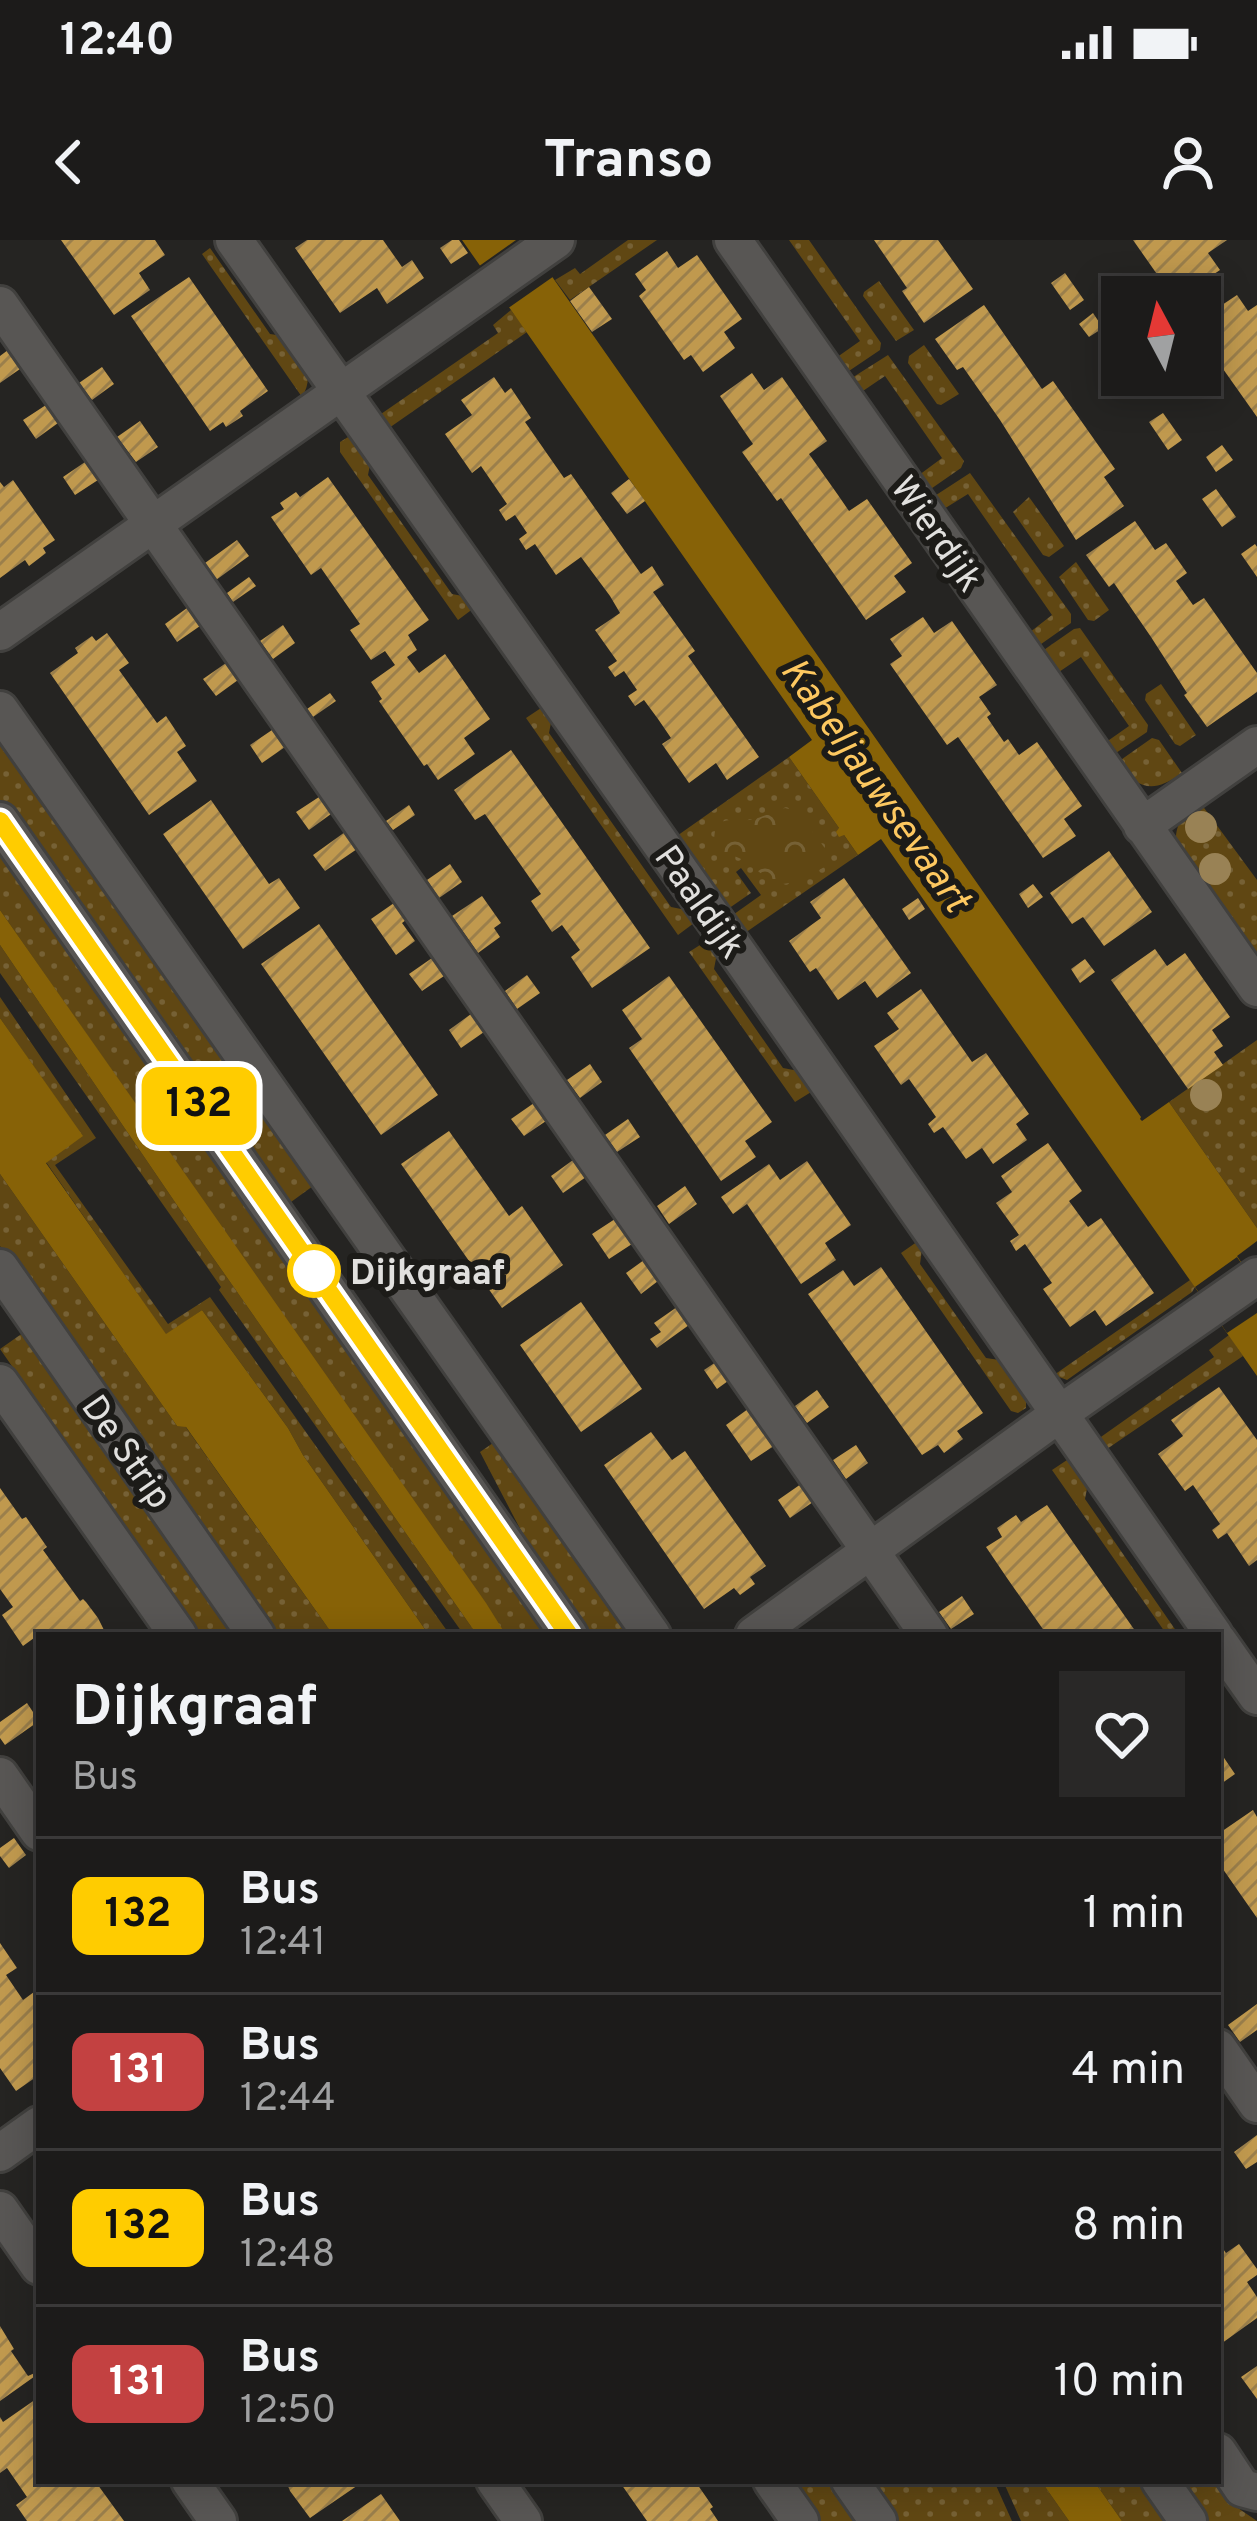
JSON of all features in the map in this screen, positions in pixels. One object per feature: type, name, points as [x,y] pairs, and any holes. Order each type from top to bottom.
[{"type":"street","name":"Paaldijk","points":[[235,240],[1212,1632]]},
{"type":"street","points":[[0,632],[556,240]]},
{"type":"street","name":"Wierdijk","points":[[733,240],[1257,988]]},
{"type":"street","points":[[0,304],[927,1632]]},
{"type":"street","points":[[0,710],[650,1632]]},
{"type":"street","points":[[1142,826],[1257,745]]},
{"type":"street","points":[[0,821],[567,1632]]},
{"type":"street","name":"De Strip","points":[[0,1268],[254,1632]]},
{"type":"street","points":[[758,1632],[1257,1276]]},
{"type":"street","points":[[0,1383],[176,1632]]},
{"type":"street","name":"Paaldijk","points":[[1221,1645],[1257,1696]]},
{"type":"street","points":[[0,1776],[36,1828]]},
{"type":"street","points":[[1221,2052],[1257,2104]]},
{"type":"street","points":[[0,2152],[36,2127]]},
{"type":"street","points":[[0,2210],[36,2262]]},
{"type":"street","points":[[1221,2456],[1242,2488],[1257,2492]]},
{"type":"street","points":[[192,2484],[218,2521]]},
{"type":"street","points":[[497,2484],[523,2521]]},
{"type":"street","points":[[774,2484],[800,2521]]},
{"type":"street","points":[[852,2484],[878,2521]]},
{"type":"street","points":[[1162,2484],[1187,2521]]},
{"type":"green space","points":[[628,240],[657,240],[570,300],[555,280],[575,268],[580,274]]},
{"type":"green space","points":[[789,240],[809,240],[881,343],[880,350],[843,375],[833,360],[860,341]]},
{"type":"green space","points":[[210,248],[270,334],[290,337],[308,373],[302,397],[202,254]]},
{"type":"green space","points":[[879,281],[914,330],[896,341],[863,296]]},
{"type":"green space","points":[[511,310],[527,332],[389,428],[381,414],[498,333],[493,325]]},
{"type":"green space","points":[[924,345],[959,394],[941,405],[908,363],[909,356]]},
{"type":"green space","points":[[888,355],[964,461],[925,493],[915,478],[942,458],[885,376],[857,395],[847,381]]},
{"type":"green space","points":[[353,434],[372,454],[368,475],[452,594],[473,598],[478,605],[458,620],[340,452],[340,442]]},
{"type":"green space","points":[[970,473],[1071,614],[1071,623],[1034,649],[1025,636],[1052,615],[968,494],[939,512],[930,499]]},
{"type":"green space","points":[[1029,497],[1064,546],[1049,557],[1013,512]]},
{"type":"green space","points":[[1076,562],[1109,610],[1094,621],[1088,620],[1059,577]]},
{"type":"green space","points":[[1080,628],[1148,725],[1147,732],[1110,757],[1102,745],[1129,726],[1081,657],[1053,676],[1038,654]]},
{"type":"green space","points":[[1161,684],[1196,735],[1180,746],[1145,700]]},
{"type":"green space","points":[[547,704],[553,712],[549,733],[671,907],[691,911],[698,920],[678,935],[526,718]]},
{"type":"green space","points":[[1152,738],[1159,740],[1182,773],[1146,786],[1115,764]]},
{"type":"green space","points":[[0,739],[313,1186],[291,1202],[262,1175],[0,801]]},
{"type":"green space","points":[[789,757],[858,855],[742,935],[730,917],[761,895],[741,868],[736,872],[751,893],[725,911],[674,838]]},
{"type":"green space","points":[[1199,801],[1257,880],[1257,967],[1176,842],[1182,818]]},
{"type":"green space","points":[[785,808],[797,811],[832,862],[782,884],[715,848],[720,823],[755,819]]},
{"type":"green space","points":[[0,842],[553,1632],[504,1632],[0,910]]},
{"type":"green space","points":[[711,938],[718,948],[714,969],[783,1068],[804,1072],[816,1089],[795,1102],[689,952]]},
{"type":"green space","points":[[0,945],[475,1632],[462,1632],[0,973]]},
{"type":"green space","points":[[0,997],[96,1138],[55,1165],[168,1324],[210,1297],[448,1632],[427,1632],[202,1310],[166,1335],[46,1162],[82,1136],[0,1018]]},
{"type":"green space","points":[[1257,1040],[1257,1228],[1169,1102]]},
{"type":"green space","points":[[0,1174],[177,1426],[185,1426],[331,1632],[270,1632],[0,1246]]},
{"type":"green space","points":[[921,1239],[920,1264],[986,1358],[1006,1361],[1026,1396],[1026,1408],[1018,1413],[1011,1411],[901,1253]]},
{"type":"green space","points":[[1190,1280],[1195,1287],[1192,1292],[1067,1380],[1054,1375]]},
{"type":"green space","points":[[30,1328],[242,1632],[198,1632],[0,1349]]},
{"type":"green space","points":[[1229,1335],[1243,1356],[1104,1451],[1098,1439],[1214,1357],[1209,1350]]},
{"type":"green space","points":[[493,1443],[625,1632],[581,1632],[551,1588],[480,1452]]},
{"type":"green space","points":[[1070,1458],[1089,1478],[1085,1499],[1177,1632],[1165,1632],[1052,1470]]},
{"type":"green space","points":[[793,2484],[837,2484],[863,2521],[819,2521]]},
{"type":"green space","points":[[866,2484],[995,2484],[1012,2521],[892,2521]]},
{"type":"green space","points":[[1004,2484],[1043,2484],[1069,2521],[1021,2521]]},
{"type":"green space","points":[[1096,2484],[1149,2484],[1175,2521],[1122,2521]]},
{"type":"green space","points":[[1177,2484],[1220,2484],[1235,2506],[1257,2521],[1203,2521]]},
{"type":"water","name":"Kabeljauwsevaart","points":[[462,240],[530,240],[1140,1119],[1169,1102],[1257,1228],[1257,1241],[1237,1256],[1257,1286],[1257,1376],[881,839],[858,855],[844,835],[839,837],[839,828],[789,757],[812,740]]},
{"type":"water","points":[[0,910],[504,1632],[475,1632],[0,945]]},
{"type":"water","points":[[0,1018],[83,1136],[46,1163],[166,1334],[202,1310],[427,1632],[331,1632],[186,1427],[177,1426],[0,1174]]},
{"type":"water","points":[[1043,2484],[1096,2484],[1122,2521],[1069,2521]]},
{"type":"pier","points":[[516,240],[537,240],[557,274],[504,311],[475,269]]},
{"type":"pier","points":[[1237,1257],[1257,1286],[1257,1313],[1227,1333],[1195,1287]]},
{"type":"building","points":[[61,240],[155,240],[165,255],[139,273],[150,290],[114,315]]},
{"type":"building","points":[[307,240],[383,240],[402,267],[412,260],[424,278],[387,304],[377,288],[340,313],[295,248]]},
{"type":"building","points":[[459,240],[468,253],[451,264],[440,248]]},
{"type":"building","points":[[874,240],[938,240],[973,289],[924,323]]},
{"type":"building","points":[[1133,240],[1227,240],[1208,253],[1220,270],[1211,276],[1158,276]]},
{"type":"building","points":[[667,251],[678,268],[697,255],[742,319],[724,332],[735,348],[703,372],[691,355],[684,360],[639,296],[646,290],[635,274]]},
{"type":"building","points":[[1065,273],[1084,300],[1070,310],[1051,283]]},
{"type":"building","points":[[189,277],[268,391],[240,411],[243,416],[210,431],[131,316]]},
{"type":"building","points":[[589,287],[612,319],[592,332],[570,301]]},
{"type":"building","points":[[1237,295],[1248,311],[1257,305],[1257,417],[1221,366],[1221,306]]},
{"type":"building","points":[[984,305],[1042,389],[1053,381],[1115,469],[1104,477],[1124,506],[1076,540],[963,367],[957,370],[935,339]]},
{"type":"building","points":[[1093,313],[1101,329],[1089,337],[1079,324]]},
{"type":"building","points":[[8,350],[20,369],[0,383],[0,356]]},
{"type":"building","points":[[102,367],[114,384],[92,400],[79,383]]},
{"type":"building","points":[[752,373],[764,390],[782,377],[827,441],[809,454],[849,511],[867,499],[912,563],[894,576],[906,592],[866,620],[781,498],[777,501],[742,452],[753,444],[720,396]]},
{"type":"building","points":[[494,377],[505,393],[511,388],[531,418],[525,422],[564,478],[571,474],[641,574],[652,566],[664,585],[653,592],[695,651],[688,656],[759,757],[727,780],[716,763],[689,783],[662,744],[671,738],[658,719],[644,700],[635,706],[628,696],[637,690],[624,671],[615,677],[608,667],[617,661],[595,630],[620,613],[610,596],[581,557],[556,575],[535,544],[526,550],[519,539],[527,533],[515,515],[506,521],[499,510],[507,504],[481,466],[472,473],[445,434],[472,415],[461,400]]},
{"type":"building","points":[[46,405],[58,423],[36,439],[23,420]]},
{"type":"building","points":[[1163,413],[1182,440],[1168,450],[1149,422]]},
{"type":"building","points":[[140,421],[158,447],[136,462],[117,437]]},
{"type":"building","points":[[1222,445],[1233,460],[1216,472],[1206,457]]},
{"type":"building","points":[[85,462],[98,480],[75,495],[63,477]]},
{"type":"building","points":[[328,477],[429,620],[408,635],[417,650],[407,657],[419,673],[445,654],[490,719],[464,738],[475,754],[438,780],[379,701],[371,682],[395,665],[385,651],[371,660],[350,630],[360,624],[321,568],[311,575],[271,517],[284,509],[280,503],[296,492],[300,497]]},
{"type":"building","points":[[629,479],[645,501],[627,514],[611,493]]},
{"type":"building","points":[[13,480],[55,540],[29,566],[25,560],[0,578],[0,482],[4,487]]},
{"type":"building","points":[[1216,489],[1236,517],[1222,527],[1202,499]]},
{"type":"building","points":[[1135,521],[1155,550],[1166,543],[1187,573],[1176,581],[1193,605],[1204,598],[1257,673],[1257,692],[1207,727],[1114,583],[1109,587],[1086,555]]},
{"type":"building","points":[[237,540],[249,556],[216,580],[205,563]]},
{"type":"building","points":[[1257,547],[1257,577],[1241,554]]},
{"type":"building","points":[[249,577],[256,586],[233,602],[227,593]]},
{"type":"building","points":[[187,608],[200,626],[177,642],[165,624]]},
{"type":"building","points":[[923,617],[934,633],[952,621],[997,685],[979,697],[1004,742],[1008,739],[1019,755],[1037,742],[1082,806],[1064,819],[1076,836],[1043,858],[958,737],[947,745],[890,664],[902,656],[890,639]]},
{"type":"building","points":[[283,625],[295,643],[273,659],[260,641]]},
{"type":"building","points":[[107,633],[129,663],[119,670],[157,723],[166,716],[186,746],[177,752],[197,781],[149,815],[50,673],[92,636],[96,641]]},
{"type":"building","points":[[226,663],[238,680],[216,696],[203,679]]},
{"type":"building","points":[[330,693],[336,701],[313,717],[307,709]]},
{"type":"building","points":[[272,730],[285,747],[262,763],[250,745]]},
{"type":"building","points":[[511,750],[650,948],[592,988],[571,957],[580,950],[562,925],[552,932],[531,901],[541,894],[485,814],[475,820],[454,790]]},
{"type":"building","points":[[319,797],[331,814],[309,830],[296,812]]},
{"type":"building","points":[[211,800],[269,884],[279,878],[300,908],[243,949],[163,834]]},
{"type":"building","points":[[409,805],[415,815],[393,830],[386,821]]},
{"type":"building","points":[[345,832],[357,849],[325,871],[313,855]]},
{"type":"building","points":[[1109,851],[1152,912],[1104,946],[1083,917],[1072,924],[1050,893]]},
{"type":"building","points":[[450,864],[462,882],[439,898],[427,880]]},
{"type":"building","points":[[844,878],[911,973],[877,998],[865,981],[838,1000],[816,968],[810,972],[789,941],[821,918],[810,902]]},
{"type":"building","points":[[1033,884],[1043,897],[1028,908],[1019,894]]},
{"type":"building","points":[[482,896],[501,923],[494,928],[500,937],[478,953],[452,916]]},
{"type":"building","points":[[918,898],[925,909],[909,920],[902,909]]},
{"type":"building","points":[[394,903],[415,941],[396,955],[371,919]]},
{"type":"building","points":[[319,924],[438,1095],[381,1135],[261,964]]},
{"type":"building","points":[[1155,949],[1167,966],[1185,953],[1230,1017],[1212,1030],[1223,1046],[1214,1052],[1223,1065],[1188,1089],[1111,980]]},
{"type":"building","points":[[432,958],[444,976],[422,991],[409,974]]},
{"type":"building","points":[[1085,959],[1095,972],[1080,983],[1071,969]]},
{"type":"building","points":[[527,975],[540,993],[517,1009],[505,991]]},
{"type":"building","points":[[669,976],[772,1122],[745,1141],[756,1157],[721,1181],[629,1048],[642,1039],[622,1010]]},
{"type":"building","points":[[921,989],[972,1062],[986,1053],[1029,1114],[1016,1124],[1027,1140],[993,1164],[982,1148],[966,1159],[943,1127],[934,1133],[928,1124],[936,1117],[909,1079],[901,1085],[874,1046],[899,1029],[887,1013]]},
{"type":"building","points":[[471,1014],[484,1032],[461,1048],[449,1030]]},
{"type":"building","points":[[590,1064],[602,1082],[580,1098],[567,1080]]},
{"type":"building","points":[[534,1103],[546,1121],[524,1136],[511,1119]]},
{"type":"building","points":[[628,1119],[640,1137],[617,1152],[605,1135]]},
{"type":"building","points":[[449,1131],[509,1216],[522,1206],[563,1265],[502,1308],[401,1164]]},
{"type":"building","points":[[1048,1143],[1082,1191],[1069,1201],[1088,1227],[1101,1218],[1154,1293],[1106,1326],[1095,1310],[1070,1327],[1043,1289],[1052,1283],[1025,1244],[1016,1251],[1010,1241],[1019,1235],[996,1203],[1012,1192],[1001,1176]]},
{"type":"building","points":[[573,1160],[586,1177],[563,1193],[551,1176]]},
{"type":"building","points":[[807,1161],[851,1225],[825,1243],[836,1260],[801,1284],[747,1204],[733,1214],[721,1197],[769,1164],[780,1180]]},
{"type":"building","points":[[685,1186],[697,1204],[669,1224],[657,1206]]},
{"type":"building","points":[[615,1219],[632,1244],[609,1259],[592,1234]]},
{"type":"building","points":[[644,1260],[658,1281],[641,1294],[626,1273]]},
{"type":"building","points":[[881,1267],[983,1413],[957,1431],[963,1439],[944,1453],[938,1445],[922,1455],[808,1294],[843,1270],[854,1286]]},
{"type":"building","points":[[581,1302],[642,1389],[581,1432],[520,1345]]},
{"type":"building","points":[[677,1307],[689,1325],[657,1348],[650,1339],[661,1332],[654,1323]]},
{"type":"building","points":[[716,1362],[728,1381],[717,1389],[704,1370]]},
{"type":"building","points":[[1219,1387],[1257,1440],[1257,1560],[1249,1566],[1227,1533],[1218,1539],[1212,1530],[1220,1524],[1193,1485],[1185,1491],[1158,1454],[1183,1436],[1171,1420]]},
{"type":"building","points":[[817,1390],[829,1407],[807,1423],[795,1406]]},
{"type":"building","points":[[748,1409],[774,1446],[751,1461],[726,1425]]},
{"type":"building","points":[[651,1432],[672,1460],[685,1451],[766,1566],[750,1577],[755,1584],[740,1595],[734,1588],[704,1609],[604,1465]]},
{"type":"building","points":[[856,1445],[868,1463],[846,1479],[833,1460]]},
{"type":"building","points":[[801,1484],[813,1502],[790,1518],[778,1500]]},
{"type":"building","points":[[0,1488],[22,1519],[26,1517],[47,1547],[43,1550],[104,1630],[36,1632],[36,1641],[23,1646],[2,1615],[13,1607],[0,1589]]},
{"type":"building","points":[[1047,1505],[1136,1632],[1045,1632],[986,1547],[1002,1537],[997,1528],[1016,1515],[1021,1522]]},
{"type":"building","points":[[962,1596],[974,1614],[951,1629],[939,1612]]},
{"type":"building","points":[[27,1703],[36,1716],[36,1723],[5,1745],[0,1722]]},
{"type":"building","points":[[1221,1753],[1235,1774],[1221,1784]]},
{"type":"building","points":[[1253,1810],[1257,1817],[1257,1918],[1221,1866],[1221,1832]]},
{"type":"building","points":[[14,1838],[26,1855],[9,1868],[0,1848]]},
{"type":"building","points":[[0,1943],[17,1968],[6,1975],[23,2000],[36,1995],[36,2077],[16,2091],[0,2068]]},
{"type":"building","points":[[1257,2004],[1257,2030],[1240,2042],[1228,2025]]},
{"type":"building","points":[[1257,2135],[1257,2162],[1246,2169],[1234,2152]]},
{"type":"building","points":[[1239,2244],[1257,2269],[1257,2275],[1247,2282],[1257,2297],[1257,2318],[1221,2344],[1221,2246],[1226,2253]]},
{"type":"building","points":[[0,2326],[28,2376],[36,2375],[0,2401]]},
{"type":"building","points":[[1257,2366],[1257,2399],[1241,2377]]},
{"type":"building","points":[[36,2399],[36,2484],[97,2484],[124,2521],[27,2521],[16,2505],[27,2497],[7,2468],[0,2473],[0,2417],[3,2422]]},
{"type":"building","points":[[291,2484],[360,2484],[310,2518]]},
{"type":"building","points":[[621,2484],[697,2484],[718,2521],[647,2521]]},
{"type":"building","points":[[381,2494],[400,2521],[342,2521]]},
{"type":"bus line","name":"132","points":[[0,821],[567,1632]]},
{"type":"place","name":"Dijkgraaf","points":[[314,1271]]}]
